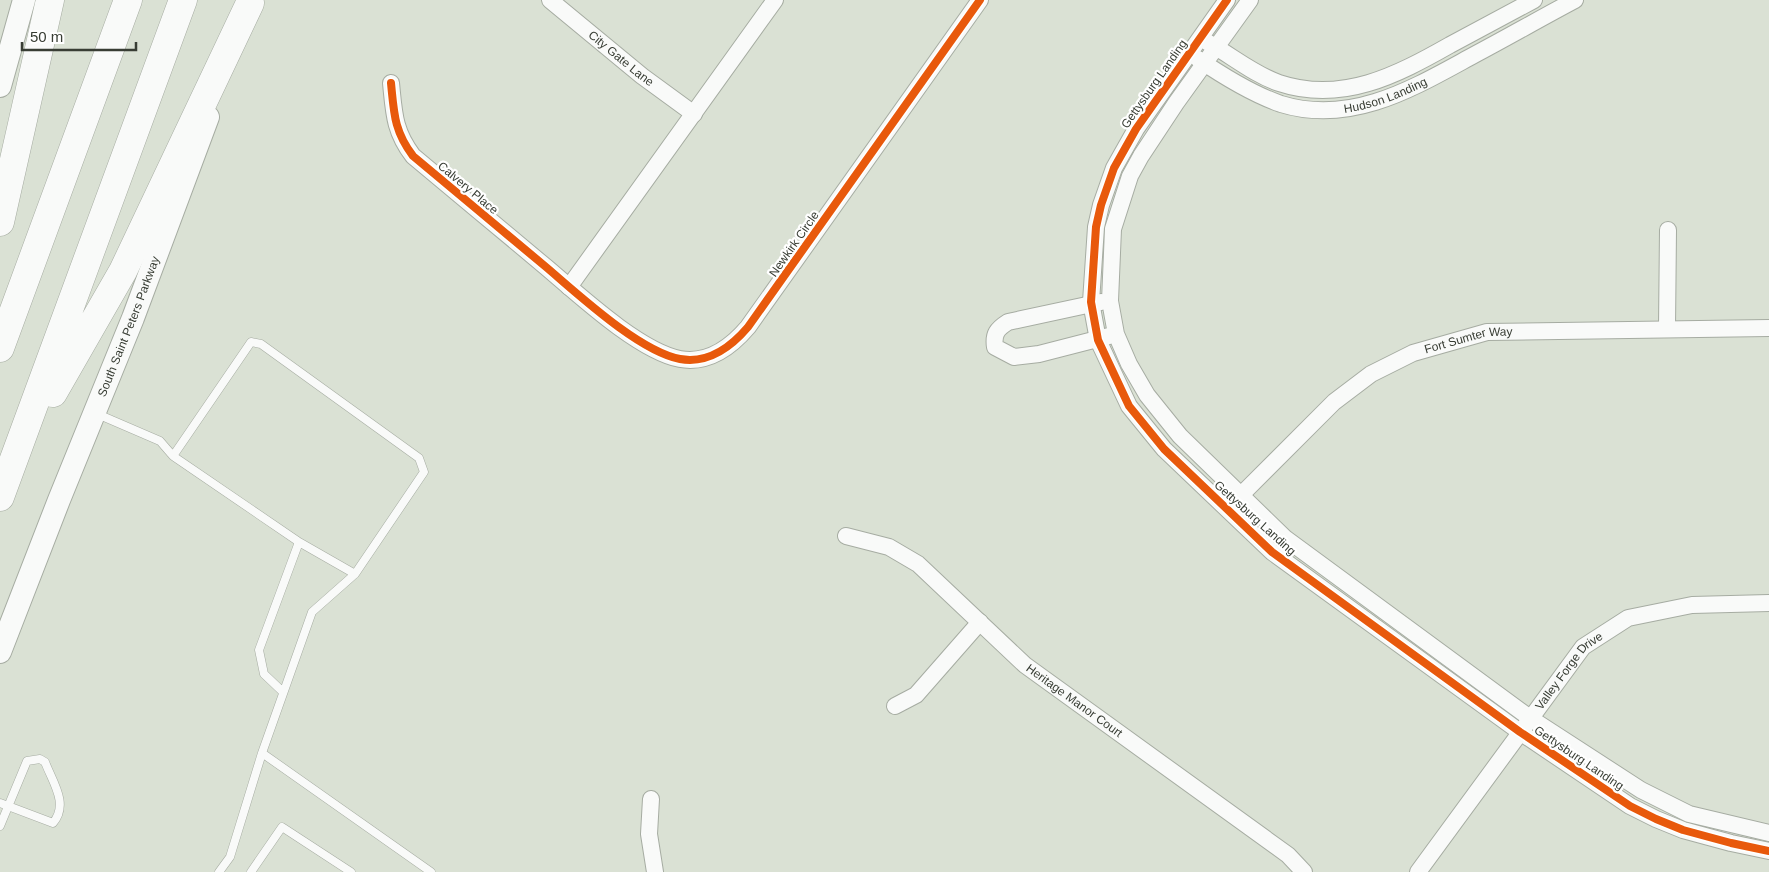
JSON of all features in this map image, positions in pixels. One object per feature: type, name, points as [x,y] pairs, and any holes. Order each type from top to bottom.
[{"type":"highway","points":[[0,222],[50,0]]},
{"type":"highway","points":[[0,348],[128,0]]},
{"type":"highway","points":[[0,497],[183,0]]},
{"type":"highway","points":[[13,461],[123,271],[251,2]]},
{"type":"main road","points":[[1,82],[24,0]]},
{"type":"main road","name":"South Saint Peters Parkway","points":[[0,652],[93,413],[133,318],[251,2]]},
{"type":"street","name":"City Gate Lane","points":[[550,0],[642,76],[694,114]]},
{"type":"street","points":[[570,287],[775,0]]},
{"type":"street","name":"Newkirk Circle","points":[[570,287],[640,341],[680,359],[698,359],[715,355],[734,343],[748,327],[980,0]]},
{"type":"street","name":"Gettysburg Landing","points":[[1227,0],[1136,129],[1114,168],[1101,206],[1096,227],[1091,302],[1098,340],[1129,406],[1164,449],[1272,552],[1520,732],[1630,806],[1656,819],[1683,830],[1769,850]]},
{"type":"street","name":"Gettysburg Landing","points":[[1250,0],[1176,103],[1130,176],[1113,230],[1110,302],[1116,334],[1129,364],[1147,395],[1180,436],[1242,494],[1285,538],[1530,718],[1641,790],[1689,814],[1769,833]]},
{"type":"street","name":"Hudson Landing","points":[[1200,38],[1240,63],[1277,82],[1306,90],[1332,91],[1382,80],[1406,70],[1534,0]]},
{"type":"street","name":"Hudson Landing","points":[[1190,54],[1262,96],[1283,104],[1336,110],[1363,107],[1412,89],[1575,0]]},
{"type":"street","name":"Calvery Place","points":[[391,83],[396,126],[402,141],[412,156],[570,287]]},
{"type":"street","points":[[1667,328],[1668,230]]},
{"type":"street","points":[[1110,302],[1091,302],[1008,322],[998,328],[994,338],[995,347],[1014,357],[1038,354],[1116,334]]},
{"type":"street","name":"Fort Sumter Way","points":[[1227,509],[1334,402],[1371,374],[1413,354],[1487,332],[1769,328]]},
{"type":"street","name":"Heritage Manor Court","points":[[846,536],[889,547],[918,564],[1025,665],[1288,855],[1304,872]]},
{"type":"street","name":"Valley Forge Drive","points":[[1418,872],[1583,647],[1628,618],[1692,605],[1769,603]]},
{"type":"street","points":[[895,706],[916,695],[980,622]]},
{"type":"street","points":[[651,799],[649,834],[655,872]]},
{"type":"lane","points":[[172,456],[251,342],[261,344],[419,458],[424,472],[355,574],[312,612],[262,753],[230,857],[224,870]]},
{"type":"lane","points":[[93,413],[160,441],[172,456],[299,542],[355,574]]},
{"type":"lane","points":[[283,692],[264,674],[259,650],[299,542]]},
{"type":"lane","points":[[262,753],[431,872]]},
{"type":"lane","points":[[0,803],[8,806],[52,823],[59,815],[62,805],[44,762],[40,759],[27,761],[8,806],[0,826]]},
{"type":"lane","points":[[251,872],[282,827],[351,872]]},
{"type":"cycle path","points":[[391,83],[398,130],[413,156],[628,334],[664,354],[680,359],[700,359],[726,347],[748,327],[980,0]]},
{"type":"cycle path","points":[[1227,0],[1136,129],[1114,168],[1101,205],[1096,227],[1091,302],[1098,340],[1129,406],[1164,449],[1272,552],[1520,732],[1630,806],[1656,819],[1683,830],[1769,851]]}]
